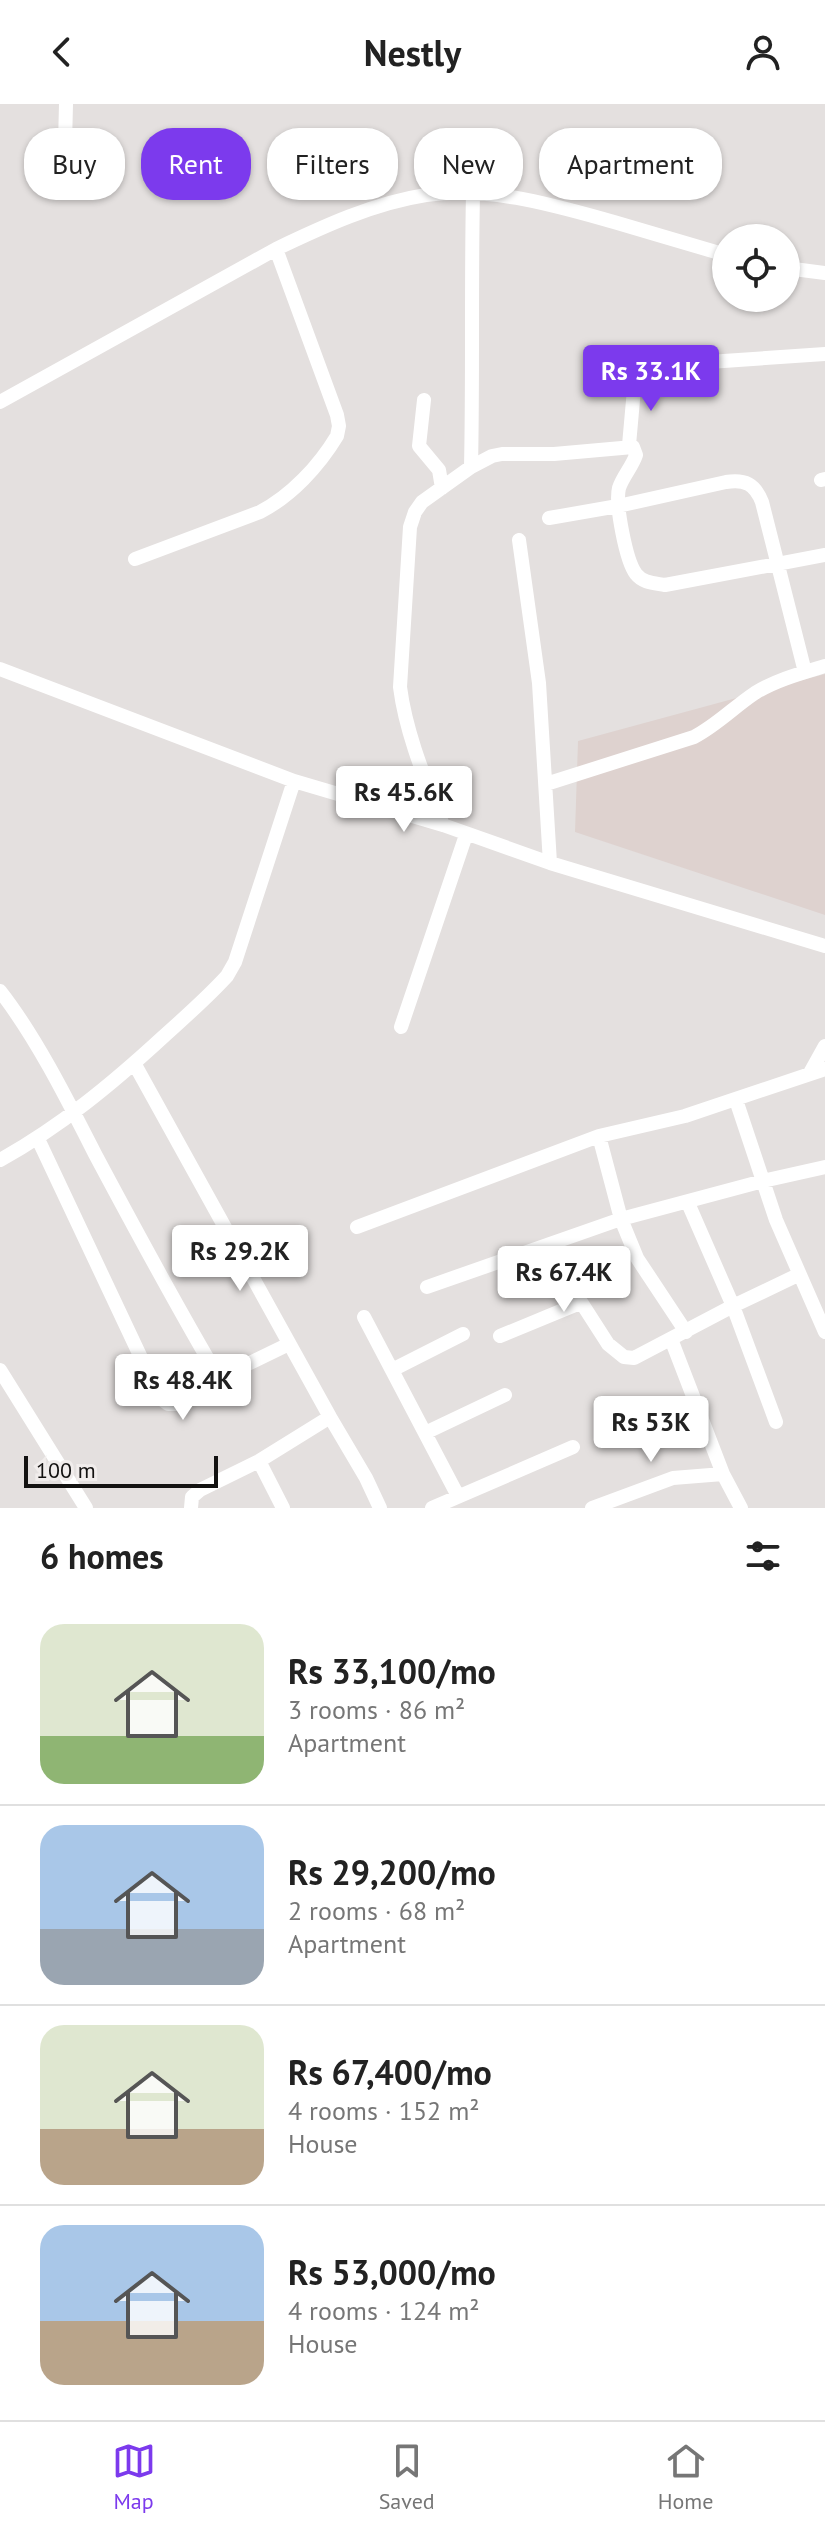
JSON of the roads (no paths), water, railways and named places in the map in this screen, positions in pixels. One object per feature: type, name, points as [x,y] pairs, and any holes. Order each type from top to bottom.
[{"type":"street","points":[[65,128],[66,104]]},
{"type":"street","points":[[0,402],[276,249],[383,205],[414,198]]},
{"type":"street","points":[[523,199],[541,201],[712,251]]},
{"type":"street","points":[[471,467],[473,200]]},
{"type":"street","points":[[135,559],[279,502],[337,436],[337,415],[276,249]]},
{"type":"street","points":[[800,270],[825,273]]},
{"type":"street","points":[[709,362],[825,354]]},
{"type":"street","points":[[629,445],[635,378]]},
{"type":"street","points":[[424,400],[419,446],[439,470],[442,488]]},
{"type":"street","points":[[443,825],[420,765],[400,687],[410,527],[422,502],[471,467],[502,454],[569,453],[629,445],[636,450],[636,455],[620,486],[618,506],[631,564],[637,575],[648,582],[665,585],[825,555]]},
{"type":"street","points":[[549,518],[726,482],[740,480],[750,484],[762,502],[805,672]]},
{"type":"street","points":[[519,540],[539,683],[550,863]]},
{"type":"street","points":[[546,784],[694,737],[714,727],[758,691],[825,666]]},
{"type":"street","points":[[0,669],[294,781],[825,946]]},
{"type":"street","points":[[0,1160],[38,1139],[74,1113],[138,1060],[227,976],[235,962],[294,781]]},
{"type":"street","points":[[401,1027],[466,835]]},
{"type":"street","points":[[0,991],[16,1012],[74,1113],[169,1294],[219,1378]]},
{"type":"street","points":[[357,1227],[599,1136],[685,1116],[818,1071],[825,1046]]},
{"type":"street","points":[[138,1060],[380,1508]]},
{"type":"street","points":[[736,1100],[798,1275],[825,1332]]},
{"type":"street","points":[[599,1136],[621,1219],[637,1258],[686,1332]]},
{"type":"street","points":[[38,1139],[160,1398],[168,1404],[178,1404],[219,1378],[289,1344]]},
{"type":"street","points":[[427,1287],[621,1219],[825,1167]]},
{"type":"street","points":[[688,1203],[733,1306],[776,1422]]},
{"type":"street","points":[[545,1246],[608,1344],[624,1357],[634,1358],[798,1275]]},
{"type":"street","points":[[500,1336],[580,1303]]},
{"type":"street","points":[[364,1317],[458,1496]]},
{"type":"street","points":[[392,1370],[463,1334]]},
{"type":"street","points":[[671,1339],[723,1474],[741,1508]]},
{"type":"street","points":[[0,1370],[83,1507]]},
{"type":"street","points":[[425,1433],[505,1395]]},
{"type":"street","points":[[191,1508],[192,1497],[200,1490],[259,1461],[330,1417]]},
{"type":"street","points":[[432,1508],[573,1447]]},
{"type":"street","points":[[259,1461],[283,1508]]},
{"type":"street","points":[[592,1508],[673,1478],[723,1474]]}]
